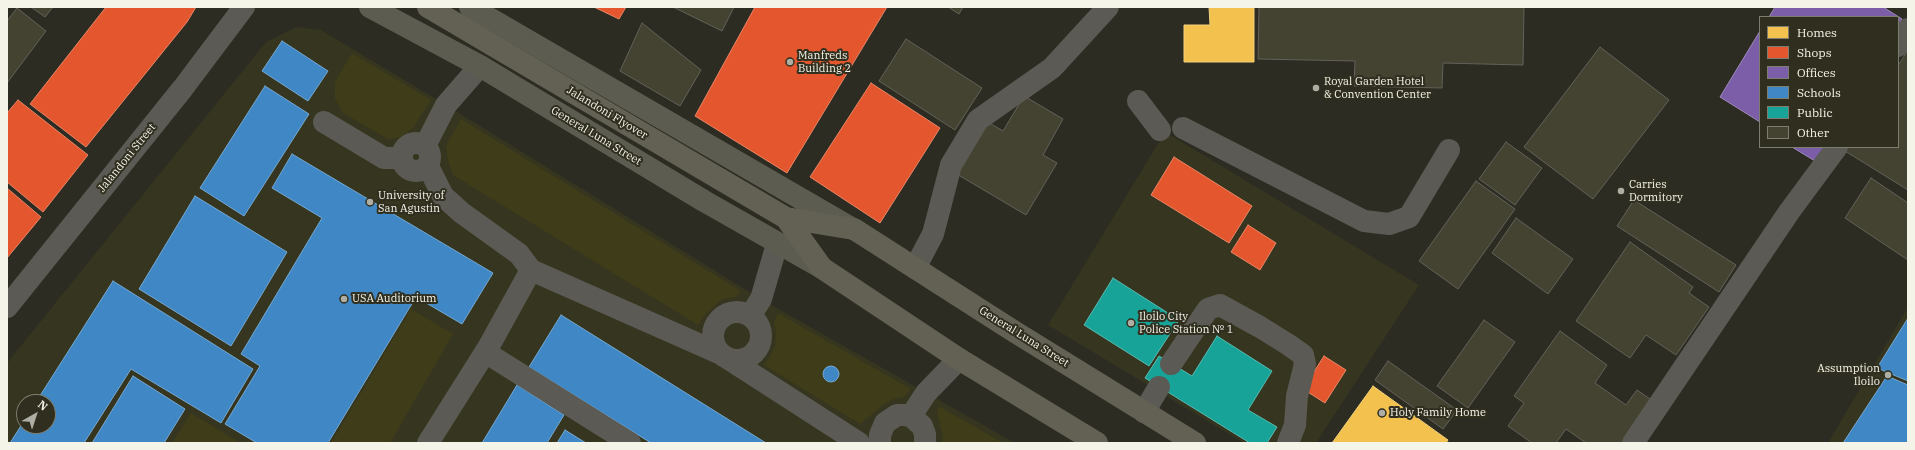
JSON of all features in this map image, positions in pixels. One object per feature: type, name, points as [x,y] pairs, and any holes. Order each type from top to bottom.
[{"type":"highway","name":"Jalandoni Flyover","points":[[428,7],[786,218]]},
{"type":"highway","name":"General Luna Street","points":[[786,218],[854,229],[1195,443]]},
{"type":"highway","name":"General Luna Street","points":[[786,218],[822,268],[959,359],[1098,443]]},
{"type":"main road","name":"General Luna Street","points":[[370,7],[480,66],[777,244],[822,268]]},
{"type":"main road","name":"General Luna Street","points":[[470,7],[854,229]]},
{"type":"street","name":"Jalandoni Street","points":[[7,307],[184,88],[244,7]]},
{"type":"street","points":[[915,268],[933,234],[951,165],[978,120],[1052,68],[1108,7]]},
{"type":"street","points":[[1899,44],[1908,29]]},
{"type":"street","points":[[426,156],[446,105],[480,66]]},
{"type":"street","points":[[1138,101],[1160,130]]},
{"type":"street","points":[[324,122],[384,158],[402,158],[402,153],[407,145],[417,142],[426,156],[443,196],[462,214],[519,254],[531,270],[725,357],[737,361],[745,360],[752,356],[761,344],[761,329],[757,322],[750,316],[737,312],[729,313],[722,317],[716,323],[713,340],[716,348],[725,357],[859,443]]},
{"type":"street","points":[[1183,128],[1364,221],[1389,224],[1409,217],[1449,150]]},
{"type":"street","points":[[1633,443],[1789,212],[1836,148]]},
{"type":"street","points":[[750,316],[761,299],[777,244]]},
{"type":"street","points":[[428,443],[485,352],[531,270]]},
{"type":"street","points":[[1172,364],[1208,309],[1220,305],[1289,345],[1303,355],[1305,364],[1297,396],[1295,425],[1288,443]]},
{"type":"street","points":[[485,352],[630,443]]},
{"type":"street","points":[[911,416],[926,393],[959,359]]},
{"type":"street","points":[[1144,412],[1159,387]]},
{"type":"street","points":[[877,440],[885,423],[890,418],[897,415],[911,416],[922,426],[925,434],[925,443]]},
{"type":"shaded area","name":"University of San Agustin","points":[[297,27],[321,30],[446,105],[761,299],[1015,443],[7,443],[7,363],[266,42]]},
{"type":"shaded area","points":[[352,53],[431,100],[413,128],[399,138],[388,139],[343,113],[335,99],[335,82]]},
{"type":"shaded area","points":[[461,119],[741,291],[736,297],[723,299],[714,306],[698,325],[453,175],[448,160],[446,146]]},
{"type":"shaded area","points":[[1165,132],[1419,285],[1316,443],[1244,443],[1048,325]]},
{"type":"shaded area","name":"Assumption Iloilo","points":[[1908,307],[1908,443],[1828,443]]},
{"type":"shaded area","points":[[411,309],[453,334],[390,443],[331,443]]},
{"type":"shaded area","points":[[778,313],[911,389],[904,397],[894,399],[883,405],[860,424],[764,365],[775,345],[776,332],[774,322]]},
{"type":"shaded area","points":[[939,406],[1003,443],[942,443],[943,437],[937,413]]},
{"type":"shaded area","points":[[191,413],[241,443],[172,443]]},
{"type":"building: Homes","points":[[1209,7],[1254,7],[1254,62],[1184,62],[1184,25],[1210,25]]},
{"type":"building: Homes","name":"Holy Family Home","points":[[1373,386],[1448,440],[1446,443],[1332,443]]},
{"type":"building: Shops","points":[[106,7],[196,7],[187,22],[86,147],[30,104]]},
{"type":"building: Shops","points":[[594,7],[626,7],[619,19]]},
{"type":"building: Shops","name":"Manfreds Building 2","points":[[755,7],[887,7],[787,173],[695,116]]},
{"type":"building: Shops","points":[[871,83],[940,128],[880,223],[810,177]]},
{"type":"building: Shops","points":[[18,100],[88,155],[43,212],[7,182],[7,113]]},
{"type":"building: Shops","points":[[1174,157],[1252,206],[1229,243],[1151,195]]},
{"type":"building: Shops","points":[[7,188],[41,217],[7,258]]},
{"type":"building: Shops","points":[[1248,225],[1276,243],[1260,270],[1231,252]]},
{"type":"building: Shops","points":[[1324,356],[1346,370],[1325,403],[1303,389]]},
{"type":"building: Offices","points":[[1775,7],[1883,7],[1897,16],[1770,16]]},
{"type":"building: Offices","points":[[1899,17],[1902,19],[1899,24]]},
{"type":"building: Offices","points":[[1759,33],[1759,121],[1720,97]]},
{"type":"building: Offices","points":[[1794,148],[1823,148],[1815,161]]},
{"type":"building: Schools","points":[[282,41],[328,71],[308,101],[262,71]]},
{"type":"building: Schools","points":[[265,86],[309,114],[244,216],[200,188]]},
{"type":"building: Schools","name":"USA Auditorium","points":[[292,154],[493,273],[462,324],[416,297],[328,443],[257,443],[225,424],[260,366],[241,354],[322,218],[272,188]]},
{"type":"building: Schools","points":[[195,196],[287,252],[231,346],[139,289]]},
{"type":"building: Schools","points":[[113,281],[253,369],[221,423],[131,369],[84,443],[10,443],[16,434],[56,434],[56,394],[41,394]]},
{"type":"building: Schools","points":[[561,315],[766,443],[651,443],[529,367]]},
{"type":"building: Schools","points":[[1908,318],[1908,381],[1877,368]]},
{"type":"building: Schools","points":[[828,366],[834,366],[839,371],[837,380],[834,382],[828,382],[823,377],[823,371]]},
{"type":"building: Schools","points":[[133,376],[185,409],[164,443],[92,443]]},
{"type":"building: Schools","points":[[1887,376],[1908,385],[1908,443],[1843,443]]},
{"type":"building: Schools","points":[[517,385],[564,415],[547,443],[482,443]]},
{"type":"building: Schools","points":[[565,430],[586,443],[557,443]]},
{"type":"building: Public","name":"Iloilo City Police Station № 1","points":[[1113,278],[1179,320],[1149,366],[1084,325]]},
{"type":"building: Public","points":[[1217,336],[1272,371],[1248,410],[1277,427],[1267,443],[1250,443],[1145,378],[1159,356],[1192,376]]},
{"type":"building: Other","points":[[31,7],[53,7],[45,17]]},
{"type":"building: Other","points":[[673,7],[734,7],[722,31]]},
{"type":"building: Other","points":[[948,7],[963,7],[959,14]]},
{"type":"building: Other","points":[[1259,7],[1524,7],[1523,65],[1443,63],[1442,88],[1354,86],[1355,61],[1258,59]]},
{"type":"building: Other","points":[[17,8],[46,31],[7,83],[7,21]]},
{"type":"building: Other","points":[[642,23],[701,70],[680,106],[620,71]]},
{"type":"building: Other","points":[[906,39],[982,88],[955,130],[879,81]]},
{"type":"building: Other","points":[[1600,47],[1669,100],[1593,199],[1524,147]]},
{"type":"building: Other","points":[[1908,50],[1908,190],[1845,151],[1847,148],[1899,148],[1899,64]]},
{"type":"building: Other","points":[[1024,96],[1063,119],[1043,155],[1057,163],[1026,215],[950,170],[981,118],[1003,131]]},
{"type":"building: Other","points":[[1506,142],[1542,168],[1515,205],[1479,179]]},
{"type":"building: Other","points":[[1871,178],[1908,203],[1908,260],[1845,218]]},
{"type":"building: Other","points":[[1476,181],[1515,209],[1458,289],[1419,261]]},
{"type":"building: Other","points":[[1634,200],[1736,265],[1719,292],[1617,226]]},
{"type":"building: Other","points":[[1516,218],[1573,259],[1548,294],[1492,253]]},
{"type":"building: Other","points":[[1630,242],[1693,287],[1689,293],[1709,307],[1676,355],[1646,335],[1630,358],[1576,321]]},
{"type":"building: Other","points":[[1484,320],[1515,342],[1468,408],[1437,386]]},
{"type":"building: Other","points":[[1560,331],[1607,365],[1595,383],[1626,405],[1637,390],[1653,401],[1624,443],[1586,443],[1566,429],[1556,443],[1532,443],[1508,426],[1524,403],[1514,396]]},
{"type":"building: Other","points":[[1388,361],[1457,410],[1443,429],[1375,380]]},
{"type":"place","name":"Manfreds Building 2","points":[[790,62]]},
{"type":"place","name":"Royal Garden Hotel & Convention Center","points":[[1316,88]]},
{"type":"place","name":"Carries Dormitory","points":[[1621,191]]},
{"type":"place","name":"University of San Agustin","points":[[370,202]]},
{"type":"place","name":"USA Auditorium","points":[[344,299]]},
{"type":"place","name":"Iloilo City Police Station № 1","points":[[1131,323]]},
{"type":"place","name":"Assumption Iloilo","points":[[1888,375]]},
{"type":"place","name":"Holy Family Home","points":[[1382,413]]}]
